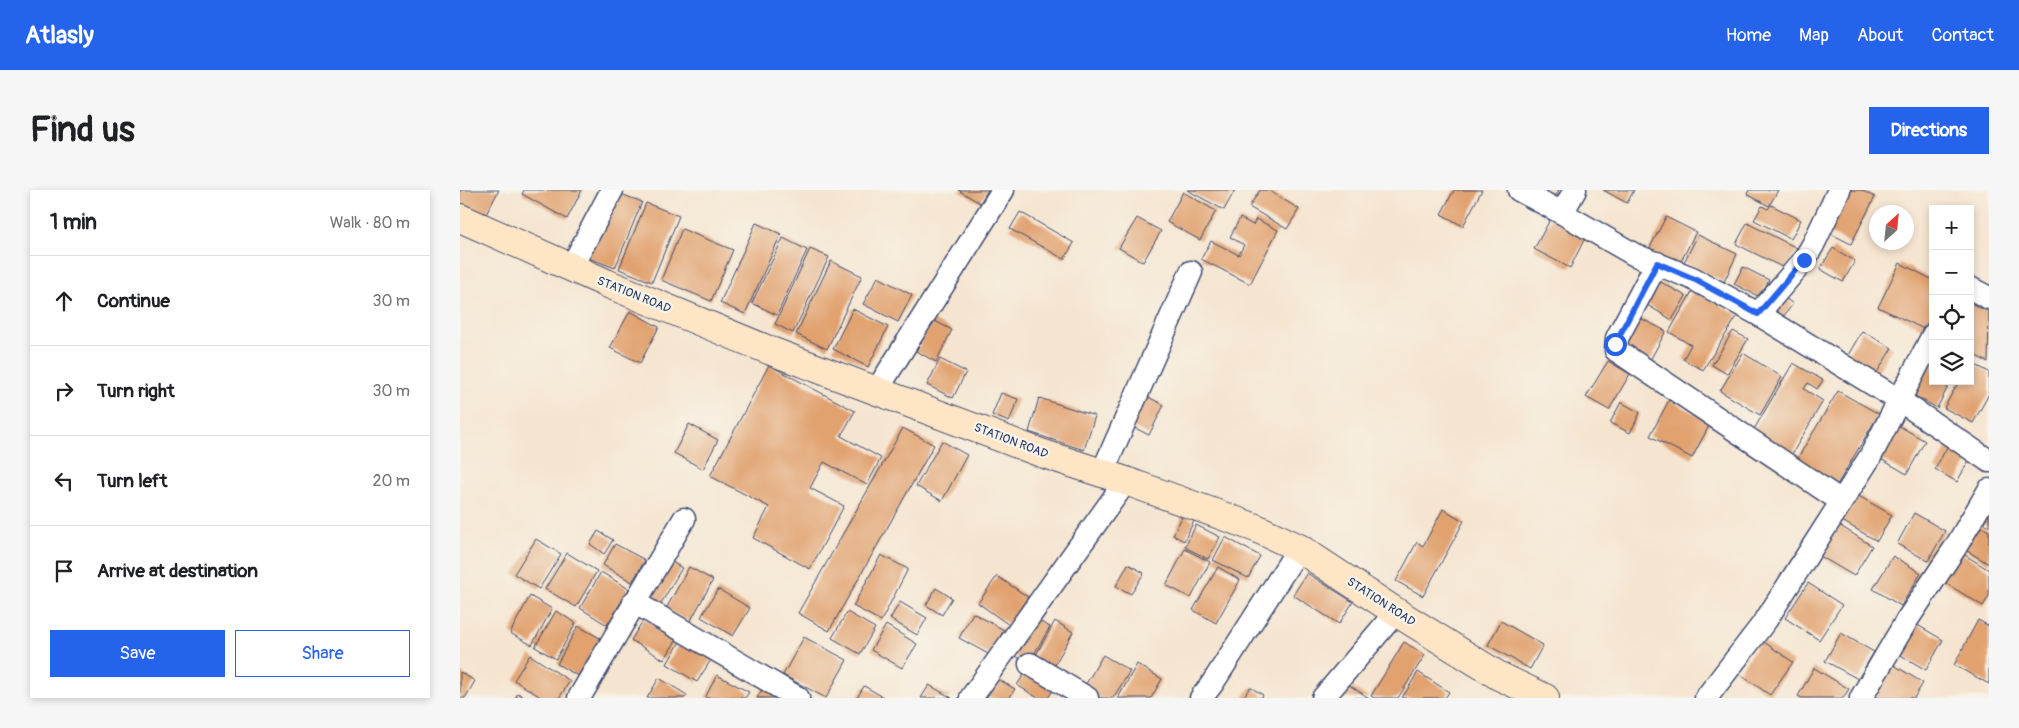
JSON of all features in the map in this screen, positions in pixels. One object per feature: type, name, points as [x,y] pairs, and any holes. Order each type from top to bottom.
[{"type":"main road","name":"STATION ROAD","points":[[460,218],[571,268],[771,351],[1041,453],[1256,528],[1300,548],[1396,612],[1499,676],[1544,698]]},
{"type":"street","points":[[571,268],[612,190]]},
{"type":"street","points":[[877,390],[1003,190]]},
{"type":"street","points":[[1520,190],[1635,255],[1692,278],[1758,314],[1899,400],[1989,461]]},
{"type":"street","points":[[1562,213],[1575,190]]},
{"type":"street","points":[[1758,314],[1804,260],[1839,190]]},
{"type":"street","points":[[1657,263],[1617,338],[1616,350],[1841,501]]},
{"type":"street","points":[[971,698],[1114,477],[1191,272]]},
{"type":"street","points":[[1974,290],[1989,298]]},
{"type":"street","points":[[1706,698],[1766,620],[1870,457],[1930,340]]},
{"type":"street","points":[[1861,698],[1907,620],[1955,548],[1989,490]]},
{"type":"street","points":[[579,698],[684,519]]},
{"type":"street","points":[[1201,698],[1300,548]]},
{"type":"street","points":[[634,602],[798,698]]},
{"type":"street","points":[[1324,698],[1396,612]]},
{"type":"street","points":[[1030,664],[1087,698]]},
{"type":"building","points":[[460,190],[499,190],[483,220],[460,208]]},
{"type":"building","points":[[524,190],[582,190],[567,219],[522,194]]},
{"type":"building","points":[[958,190],[988,190],[980,203]]},
{"type":"building","points":[[1187,190],[1235,190],[1224,210]]},
{"type":"building","points":[[1260,190],[1268,190],[1299,209],[1287,229],[1249,207]]},
{"type":"building","points":[[1454,190],[1482,190],[1463,226],[1441,214]]},
{"type":"building","points":[[1530,190],[1559,190],[1552,203]]},
{"type":"building","points":[[1603,190],[1634,190],[1627,203]]},
{"type":"building","points":[[1749,190],[1778,190],[1769,206],[1747,194]]},
{"type":"building","points":[[1846,190],[1861,190],[1875,197],[1871,205],[1869,205],[1869,209],[1851,244],[1825,231]]},
{"type":"building","points":[[613,191],[642,202],[615,268],[586,257]]},
{"type":"building","points":[[1183,192],[1216,211],[1200,240],[1167,222]]},
{"type":"building","points":[[646,203],[679,216],[652,282],[619,269]]},
{"type":"building","points":[[1771,205],[1801,220],[1791,239],[1754,220],[1762,206],[1768,209]]},
{"type":"building","points":[[1020,212],[1074,243],[1064,259],[1010,229]]},
{"type":"building","points":[[1666,217],[1696,232],[1677,269],[1647,253]]},
{"type":"building","points":[[1137,218],[1161,231],[1143,262],[1119,248]]},
{"type":"building","points":[[1240,218],[1253,225],[1256,219],[1278,230],[1250,284],[1201,259],[1211,241],[1239,255],[1244,245],[1230,237]]},
{"type":"building","points":[[1551,218],[1586,236],[1570,268],[1534,249]]},
{"type":"building","points":[[756,223],[781,234],[745,314],[720,303]]},
{"type":"building","points":[[1747,223],[1797,248],[1786,269],[1736,244]]},
{"type":"building","points":[[682,229],[733,250],[711,301],[661,280]]},
{"type":"building","points":[[1698,235],[1737,254],[1724,282],[1684,262]]},
{"type":"building","points":[[783,238],[807,250],[777,315],[752,303]]},
{"type":"building","points":[[1833,248],[1855,261],[1843,282],[1820,269]]},
{"type":"building","points":[[810,249],[829,257],[793,333],[775,324]]},
{"type":"building","points":[[831,261],[862,276],[827,349],[796,334]]},
{"type":"building","points":[[1900,263],[1929,278],[1929,320],[1924,329],[1878,307]]},
{"type":"building","points":[[1743,267],[1769,280],[1760,297],[1734,284]]},
{"type":"building","points":[[878,277],[912,295],[898,322],[863,304]]},
{"type":"building","points":[[1657,280],[1686,296],[1672,320],[1644,303]]},
{"type":"building","points":[[1693,290],[1738,315],[1703,370],[1683,359],[1691,345],[1669,332]]},
{"type":"building","points":[[1780,294],[1793,304],[1779,322],[1766,312]]},
{"type":"building","points":[[1974,305],[1989,312],[1988,362],[1974,355]]},
{"type":"building","points":[[853,309],[888,327],[868,367],[833,349]]},
{"type":"building","points":[[630,311],[659,327],[640,363],[610,348]]},
{"type":"building","points":[[1636,316],[1666,331],[1648,364],[1619,349]]},
{"type":"building","points":[[933,320],[952,330],[936,362],[916,351]]},
{"type":"building","points":[[1733,331],[1748,339],[1727,374],[1712,365]]},
{"type":"building","points":[[1862,331],[1892,348],[1873,379],[1844,362]]},
{"type":"building","points":[[1743,353],[1782,377],[1760,415],[1720,391]]},
{"type":"building","points":[[940,359],[966,372],[953,398],[927,385]]},
{"type":"building","points":[[1608,361],[1630,374],[1609,410],[1586,397]]},
{"type":"building","points":[[1929,361],[1929,385],[1949,385],[1937,408],[1908,392]]},
{"type":"building","points":[[1793,363],[1823,380],[1817,389],[1808,383],[1804,389],[1823,401],[1792,454],[1753,431]]},
{"type":"building","points":[[1974,364],[1989,372],[1989,394],[1973,423],[1944,408],[1957,385],[1974,385]]},
{"type":"building","points":[[769,365],[855,411],[841,436],[881,458],[867,485],[824,462],[810,488],[844,506],[810,569],[753,538],[769,507],[710,476]]},
{"type":"building","points":[[1838,391],[1879,414],[1834,490],[1793,466]]},
{"type":"building","points":[[1001,393],[1018,399],[1009,422],[992,415]]},
{"type":"building","points":[[1142,394],[1164,405],[1149,435],[1127,424]]},
{"type":"building","points":[[1039,398],[1095,416],[1084,450],[1029,432]]},
{"type":"building","points":[[1669,400],[1711,422],[1692,458],[1650,436]]},
{"type":"building","points":[[1621,402],[1640,413],[1630,433],[1610,423]]},
{"type":"building","points":[[1891,421],[1925,441],[1907,474],[1872,454]]},
{"type":"building","points":[[689,424],[718,440],[703,469],[674,453]]},
{"type":"building","points":[[903,428],[934,445],[829,631],[798,613]]},
{"type":"building","points":[[1951,440],[1973,453],[1957,482],[1935,469]]},
{"type":"building","points":[[942,441],[967,455],[942,501],[916,486]]},
{"type":"building","points":[[1989,494],[1989,526],[1976,519]]},
{"type":"building","points":[[1857,495],[1892,515],[1877,541],[1842,521]]},
{"type":"building","points":[[1443,509],[1464,521],[1423,596],[1396,581],[1417,542],[1423,546]]},
{"type":"building","points":[[1914,513],[1945,531],[1928,561],[1897,544]]},
{"type":"building","points":[[1183,515],[1194,521],[1184,541],[1173,535]]},
{"type":"building","points":[[1973,522],[1989,531],[1989,564],[1959,546]]},
{"type":"building","points":[[1196,525],[1220,537],[1208,559],[1185,547]]},
{"type":"building","points":[[1839,525],[1872,546],[1854,576],[1820,556]]},
{"type":"building","points":[[598,531],[613,540],[604,554],[590,544]]},
{"type":"building","points":[[1225,537],[1260,556],[1248,578],[1213,560]]},
{"type":"building","points":[[536,539],[561,554],[539,589],[514,574]]},
{"type":"building","points":[[615,544],[645,560],[632,582],[603,565]]},
{"type":"building","points":[[1185,549],[1210,562],[1191,598],[1166,585]]},
{"type":"building","points":[[1957,550],[1989,570],[1989,596],[1983,606],[1939,579]]},
{"type":"building","points":[[567,553],[597,571],[576,607],[545,589]]},
{"type":"building","points":[[881,555],[908,569],[881,621],[853,606]]},
{"type":"building","points":[[1893,556],[1921,573],[1901,606],[1873,589]]},
{"type":"building","points":[[664,557],[682,568],[660,605],[642,594]]},
{"type":"building","points":[[1128,564],[1144,573],[1131,594],[1116,586]]},
{"type":"building","points":[[689,567],[713,580],[690,622],[666,609]]},
{"type":"building","points":[[1218,567],[1240,580],[1216,623],[1193,610]]},
{"type":"building","points":[[601,572],[629,589],[607,625],[580,608]]},
{"type":"building","points":[[1307,573],[1353,602],[1339,624],[1293,595]]},
{"type":"building","points":[[997,576],[1028,597],[1009,625],[978,603]]},
{"type":"building","points":[[1808,583],[1842,605],[1819,640],[1785,618]]},
{"type":"building","points":[[936,588],[952,598],[942,615],[926,605]]},
{"type":"building","points":[[718,589],[750,608],[733,636],[701,617]]},
{"type":"building","points":[[530,596],[552,609],[532,645],[510,633]]},
{"type":"building","points":[[900,602],[927,618],[917,635],[890,619]]},
{"type":"building","points":[[556,611],[576,623],[556,659],[535,647]]},
{"type":"building","points":[[847,612],[875,628],[860,654],[832,638]]},
{"type":"building","points":[[973,613],[1004,630],[990,655],[959,638]]},
{"type":"building","points":[[1032,617],[1050,627],[1028,664],[1011,653]]},
{"type":"building","points":[[644,619],[677,639],[664,660],[631,640]]},
{"type":"building","points":[[1909,620],[1943,640],[1926,670],[1892,650]]},
{"type":"building","points":[[1978,620],[1989,626],[1989,684],[1954,665]]},
{"type":"building","points":[[1055,621],[1073,632],[1053,668],[1034,658]]},
{"type":"building","points":[[1501,621],[1543,645],[1530,669],[1488,645]]},
{"type":"building","points":[[886,625],[917,644],[902,668],[871,650]]},
{"type":"building","points":[[578,626],[600,638],[578,676],[557,664]]},
{"type":"building","points":[[1841,633],[1874,652],[1858,679],[1825,661]]},
{"type":"building","points":[[804,637],[847,660],[826,698],[783,675]]},
{"type":"building","points":[[681,640],[712,658],[697,682],[667,664]]},
{"type":"building","points":[[1761,640],[1793,662],[1770,695],[1738,673]]},
{"type":"building","points":[[1404,642],[1425,655],[1398,698],[1374,698],[1371,696]]},
{"type":"building","points":[[530,655],[570,681],[559,698],[542,698],[514,680]]},
{"type":"building","points":[[1103,655],[1130,671],[1113,698],[1098,698],[1083,689]]},
{"type":"building","points":[[1889,662],[1923,683],[1914,698],[1868,698]]},
{"type":"building","points":[[1137,664],[1162,679],[1151,698],[1118,698]]},
{"type":"building","points":[[1814,668],[1849,689],[1843,698],[1802,698],[1798,696]]},
{"type":"building","points":[[1027,670],[1055,687],[1048,698],[1038,698],[1017,685]]},
{"type":"building","points":[[460,672],[475,681],[465,698],[460,698]]},
{"type":"building","points":[[1418,672],[1449,692],[1445,698],[1402,698]]},
{"type":"building","points":[[717,675],[749,692],[745,698],[705,698]]},
{"type":"building","points":[[994,677],[1015,689],[1009,698],[982,698]]},
{"type":"building","points":[[659,678],[687,695],[685,698],[647,698]]},
{"type":"building","points":[[1346,683],[1369,698],[1336,698]]},
{"type":"building","points":[[929,685],[952,698],[921,698]]},
{"type":"building","points":[[764,686],[786,698],[757,698]]},
{"type":"building","points":[[864,686],[885,698],[857,698]]},
{"type":"building","points":[[1250,687],[1263,695],[1261,698],[1243,698]]},
{"type":"building","points":[[518,693],[525,698],[515,698]]},
{"type":"route","points":[[1615,344],[1657,263],[1692,278],[1758,314],[1804,260]]}]
